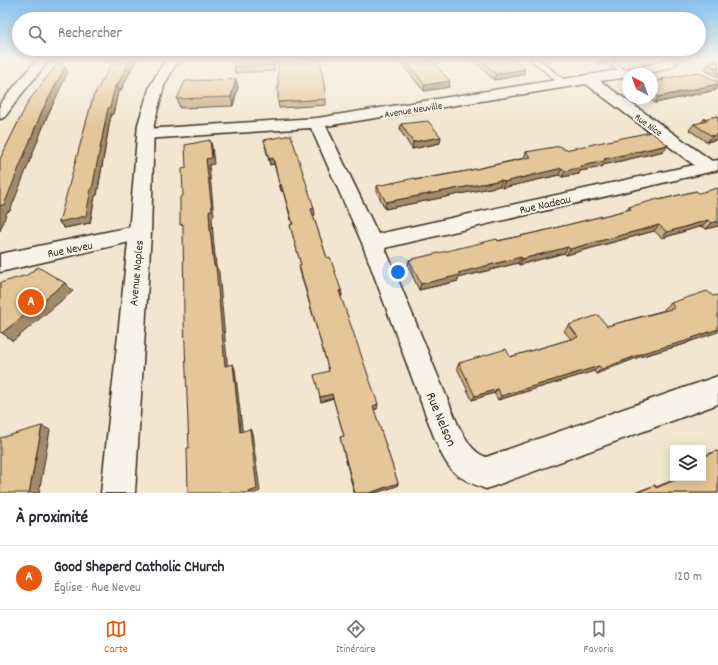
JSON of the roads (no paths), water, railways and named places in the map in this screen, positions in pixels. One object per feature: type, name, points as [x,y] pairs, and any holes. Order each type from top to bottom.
[{"type":"street","points":[[0,114],[25,81]]},
{"type":"street","name":"Avenue Naples","points":[[118,493],[140,233],[146,124],[160,81]]},
{"type":"street","name":"Avenue Neuville","points":[[145,134],[318,123],[583,81]]},
{"type":"street","name":"Rue Nice","points":[[591,81],[713,166]]},
{"type":"street","name":"Rue Nelson","points":[[318,123],[372,244],[449,437],[458,456],[470,468],[486,473],[718,390]]},
{"type":"street","name":"Rue Nadeau","points":[[372,244],[713,166]]},
{"type":"street","name":"Rue Neveu","points":[[0,262],[140,233]]},
{"type":"lane","points":[[560,81],[564,84]]},
{"type":"place","name":"Good Sheperd Catholic CHurch","points":[[31,302]]}]
